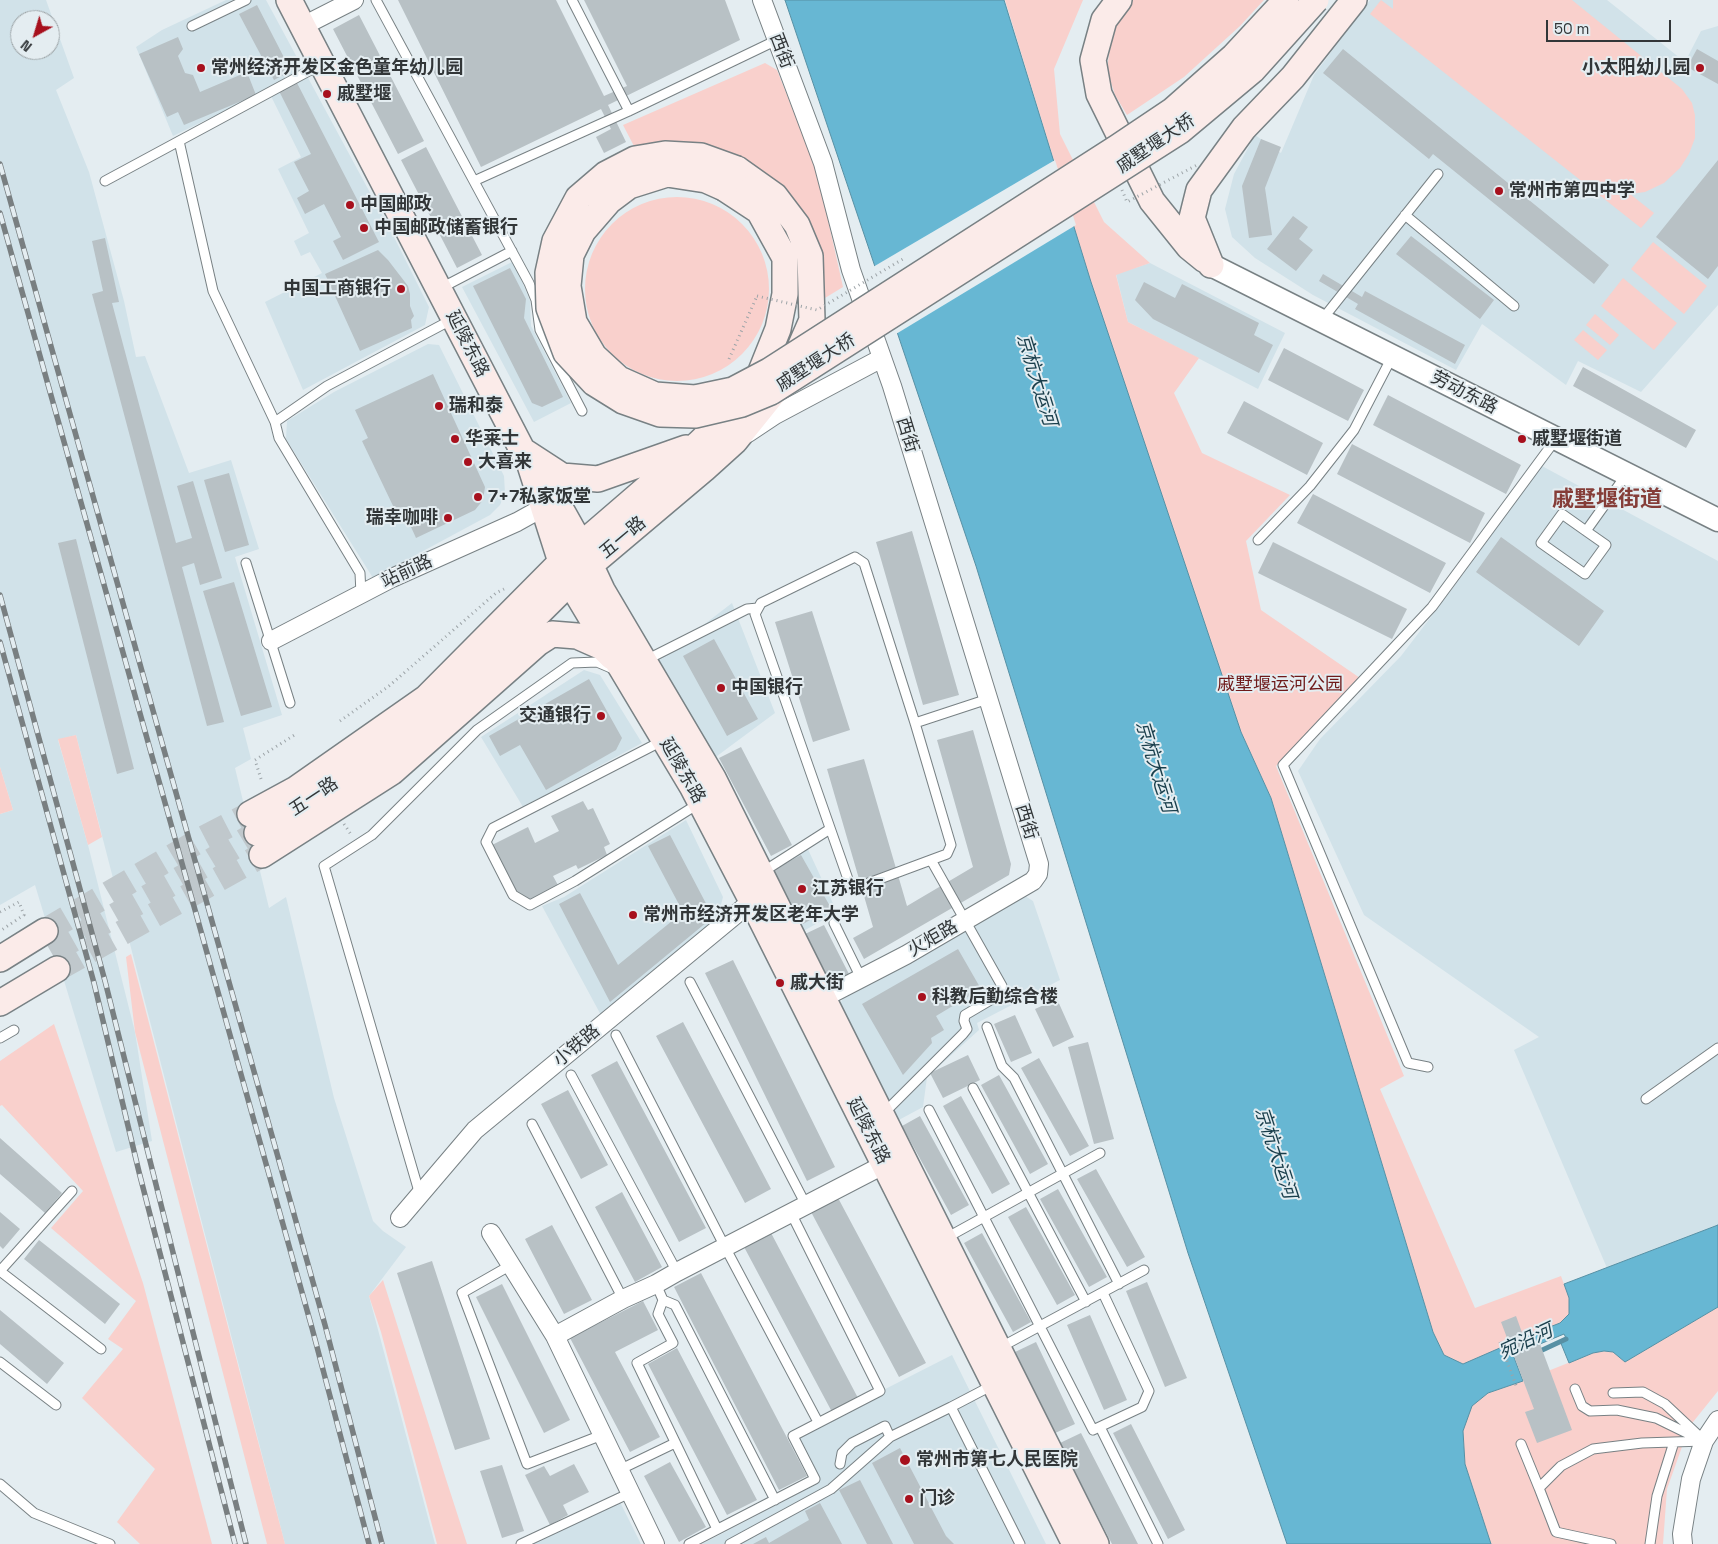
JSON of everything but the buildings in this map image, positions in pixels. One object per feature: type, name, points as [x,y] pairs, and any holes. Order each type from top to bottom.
[{"type":"main road","name":"延陵东路","points":[[289,0],[526,458],[558,504],[587,555],[602,590],[630,668],[664,740],[701,802],[761,889],[823,998],[882,1115],[893,1160],[943,1239],[1096,1544]]},
{"type":"main road","points":[[1119,0],[1104,20],[1093,60],[1099,94],[1152,202],[1189,247],[1212,265]]},
{"type":"main road","name":"戚墅堰大桥","points":[[731,178],[706,180],[667,174],[629,186],[609,201],[583,231],[571,255],[568,286],[574,322],[594,356],[619,379],[655,396],[695,398],[734,390],[769,371],[1173,110],[1234,56],[1286,0]]},
{"type":"main road","name":"戚墅堰大桥","points":[[731,178],[701,156],[665,154],[636,159],[606,174],[578,198],[555,241],[548,273],[549,308],[566,353],[594,383],[622,401],[660,414],[695,415],[742,404],[771,392],[1180,131],[1252,70],[1316,0]]},
{"type":"main road","points":[[1212,265],[1192,218],[1199,190],[1244,128],[1293,77],[1354,0]]},
{"type":"main road","name":"五一路","points":[[256,834],[296,789],[426,698],[565,572],[704,469],[735,441],[788,375],[812,320],[810,256],[797,225],[775,196],[731,178]]},
{"type":"main road","name":"五一路","points":[[587,555],[723,420],[760,374],[778,329],[785,294],[785,258],[759,211],[731,178]]},
{"type":"main road","points":[[526,458],[562,476],[598,478],[698,444]]},
{"type":"main road","name":"延陵东路","points":[[526,458],[565,572],[630,668],[713,778],[761,889],[893,1160],[994,1384],[1075,1544]]},
{"type":"main road","name":"五一路","points":[[256,834],[300,807],[442,709],[534,618],[565,572]]},
{"type":"main road","points":[[534,618],[548,615],[564,617],[630,668]]},
{"type":"main road","points":[[256,834],[392,772],[538,642],[552,634],[577,636],[602,647]]},
{"type":"main road","points":[[0,959],[51,950]]},
{"type":"main road","points":[[0,984],[51,950]]},
{"type":"main road","points":[[0,1003],[51,950]]},
{"type":"street","points":[[303,26],[354,0]]},
{"type":"street","name":"西街","points":[[762,0],[823,163],[850,270],[882,358],[1039,864],[1038,874]]},
{"type":"street","name":"劳动东路","points":[[1212,265],[1718,520]]},
{"type":"street","points":[[735,441],[775,416],[882,358]]},
{"type":"street","name":"站前路","points":[[271,641],[392,578],[544,508]]},
{"type":"street","name":"火炬路","points":[[823,998],[906,955],[1033,882],[1038,874]]},
{"type":"street","name":"小铁路","points":[[400,1218],[475,1130],[761,889]]},
{"type":"street","points":[[555,1336],[623,1299],[660,1292],[677,1272],[893,1160]]},
{"type":"street","points":[[491,1233],[555,1336],[655,1544]]},
{"type":"street","points":[[1683,1544],[1682,1534],[1691,1479],[1704,1441],[1718,1420]]},
{"type":"lane","points":[[192,26],[246,0]]},
{"type":"lane","points":[[376,0],[512,251],[536,300],[540,330],[582,411]]},
{"type":"lane","points":[[572,0],[629,111]]},
{"type":"lane","points":[[474,181],[629,111],[778,40]]},
{"type":"lane","points":[[105,181],[322,64]]},
{"type":"lane","points":[[179,141],[213,291],[275,422],[279,438],[360,573],[361,594]]},
{"type":"lane","points":[[1321,321],[1438,174]]},
{"type":"lane","points":[[1405,215],[1514,306]]},
{"type":"lane","points":[[439,289],[512,251]]},
{"type":"lane","points":[[275,422],[327,386],[453,318]]},
{"type":"lane","points":[[1258,540],[1310,486],[1354,430],[1392,357]]},
{"type":"lane","points":[[1428,1068],[1408,1063],[1283,765],[1432,607],[1556,439]]},
{"type":"lane","points":[[1586,531],[1626,474]]},
{"type":"lane","points":[[1562,514],[1586,531],[1606,545],[1585,574],[1542,543],[1562,514]]},
{"type":"lane","points":[[855,557],[864,563],[916,723],[951,845],[947,854],[858,887],[849,882],[755,614],[761,603],[855,557]]},
{"type":"lane","points":[[246,563],[290,703]]},
{"type":"lane","points":[[420,1195],[324,866],[372,835],[477,730],[572,663],[597,662],[630,668],[747,609],[758,608]]},
{"type":"lane","points":[[916,723],[988,699]]},
{"type":"lane","points":[[664,740],[493,828],[486,842],[513,895],[530,906],[575,881],[701,802]]},
{"type":"lane","points":[[761,889],[830,829]]},
{"type":"lane","points":[[882,1115],[963,1034],[967,1029],[964,1021],[965,1015],[999,995],[1002,986],[931,860]]},
{"type":"lane","points":[[834,923],[861,978]]},
{"type":"lane","points":[[689,1544],[815,1479],[793,1436],[880,1391],[798,1209],[690,982]]},
{"type":"lane","points":[[987,1027],[1002,1066],[1014,1078],[1119,1284]]},
{"type":"lane","points":[[0,1038],[14,1030]]},
{"type":"lane","points":[[616,1035],[818,1422]]},
{"type":"lane","points":[[1646,1099],[1718,1048]]},
{"type":"lane","points":[[571,1075],[677,1272]]},
{"type":"lane","points":[[973,1088],[1086,1302]]},
{"type":"lane","points":[[929,1110],[1093,1430],[1142,1407],[1149,1391],[1103,1293]]},
{"type":"lane","points":[[532,1124],[623,1299]]},
{"type":"lane","points":[[943,1239],[1100,1154]]},
{"type":"lane","points":[[72,1191],[0,1271],[100,1349]]},
{"type":"lane","points":[[511,1265],[462,1293],[527,1464],[602,1434]]},
{"type":"lane","points":[[998,1349],[1144,1270]]},
{"type":"lane","points":[[660,1292],[675,1305],[775,1500]]},
{"type":"lane","points":[[660,1292],[658,1314],[673,1343],[637,1363],[717,1529]]},
{"type":"lane","points":[[0,1362],[56,1405]]},
{"type":"lane","points":[[730,1544],[831,1489],[890,1437],[994,1384]]},
{"type":"lane","points":[[1575,1390],[1582,1406],[1590,1411],[1616,1410],[1656,1418],[1704,1441]]},
{"type":"lane","points":[[1612,1393],[1643,1392],[1665,1404],[1704,1441]]},
{"type":"lane","points":[[951,1407],[1020,1544]]},
{"type":"lane","points":[[840,1464],[842,1453],[852,1443],[885,1426],[890,1437]]},
{"type":"lane","points":[[1100,1427],[1158,1544]]},
{"type":"lane","points":[[1539,1488],[1561,1466],[1593,1449],[1642,1443],[1704,1441]]},
{"type":"lane","points":[[1650,1544],[1656,1496],[1674,1442]]},
{"type":"lane","points":[[619,1470],[675,1443]]},
{"type":"lane","points":[[1522,1444],[1556,1532],[1611,1544]]},
{"type":"lane","points":[[0,1484],[34,1514],[110,1544]]},
{"type":"lane","points":[[520,1544],[630,1493]]},
{"type":"path","points":[[1120,185],[1127,202],[1197,165]]},
{"type":"path","points":[[730,359],[757,296],[817,310],[910,254]]},
{"type":"path","points":[[340,721],[389,686],[496,593],[512,585]]},
{"type":"path","points":[[261,779],[255,760],[296,734]]},
{"type":"path","points":[[0,912],[19,902],[24,916],[0,930]]},
{"type":"path","points":[[1500,1342],[1518,1388]]},
{"type":"shaded area","points":[[0,0],[46,0],[50,10],[10,10],[10,60],[60,60],[60,39],[74,78],[56,90],[89,172],[124,301],[136,357],[145,356],[189,473],[231,460],[259,549],[235,557],[282,715],[243,728],[251,759],[235,768],[269,908],[286,897],[334,1098],[373,1221],[383,1231],[406,1247],[369,1296],[435,1544],[285,1544],[76,735],[58,740],[88,845],[135,1032],[152,1141],[116,1152],[35,885],[0,905],[0,814],[13,810],[0,767]]},
{"type":"shaded area","points":[[226,0],[266,0],[395,239],[429,307],[425,325],[303,390],[265,302],[322,273],[310,252],[301,256],[294,241],[309,233],[278,169],[301,157],[268,90],[173,136],[136,47],[162,30]]},
{"type":"shaded area","name":"常州市第四中学","points":[[1370,0],[1607,0],[1685,62],[1701,31],[1718,26],[1718,305],[1641,392],[1578,361],[1566,385],[1482,324],[1456,370],[1313,295],[1255,258],[1232,237],[1225,209],[1234,174],[1255,135],[1281,153],[1314,75]]},
{"type":"shaded area","points":[[514,261],[530,301],[531,326],[571,403],[534,422],[462,287]]},
{"type":"shaded area","points":[[1150,263],[1285,333],[1258,389],[1128,322],[1116,274]]},
{"type":"shaded area","points":[[428,344],[439,345],[504,476],[505,493],[500,505],[490,515],[373,578],[286,439],[287,421],[334,392]]},
{"type":"shaded area","points":[[1542,466],[1718,561],[1718,1225],[1607,1268],[1514,1050],[1539,1037],[1364,915],[1298,771],[1320,739],[1401,656]]},
{"type":"shaded area","points":[[732,603],[775,713],[713,759],[658,660]]},
{"type":"shaded area","points":[[584,670],[600,675],[642,743],[523,807],[481,737]]},
{"type":"shaded area","name":"常州市经济开发区老年大学","points":[[686,820],[723,897],[716,924],[602,1017],[542,906],[564,897]]},
{"type":"shaded area","name":"江苏银行","points":[[806,845],[837,912],[800,933],[767,866]]},
{"type":"shaded area","points":[[1025,896],[1033,901],[1060,980],[977,1023],[979,1030],[927,1077],[923,1107],[895,1122],[839,1007],[842,1000],[849,994],[914,961]]},
{"type":"shaded area","name":"常州市第七人民医院","points":[[952,1355],[1046,1544],[702,1544],[817,1484],[793,1436]]},
{"type":"shaded area","points":[[618,1498],[641,1544],[520,1544]]},
{"type":"green space","name":"戚墅堰运河公园","points":[[1005,0],[1083,0],[1054,69],[1060,134],[1104,222],[1150,263],[1116,275],[1128,322],[1199,358],[1174,393],[1202,453],[1290,495],[1246,541],[1261,610],[1360,678],[1276,766],[1404,1076],[1380,1089],[1475,1308],[1561,1276],[1569,1298],[1570,1314],[1560,1323],[1463,1364],[1444,1355],[1433,1332],[1271,798],[1241,732],[1091,282]]},
{"type":"green space","points":[[1130,0],[1264,0],[1240,26],[1184,77],[1127,115],[1115,95],[1107,70],[1113,23]]},
{"type":"green space","points":[[1381,0],[1393,9],[1393,0],[1572,0],[1682,89],[1692,103],[1695,115],[1695,138],[1689,154],[1680,168],[1664,183],[1645,192],[1630,194],[1654,213],[1641,228],[1370,14]]},
{"type":"green space","points":[[765,63],[777,70],[817,171],[843,287],[825,298],[816,245],[797,205],[762,171],[720,149],[677,143],[635,148],[623,125]]},
{"type":"green space","points":[[686,197],[695,198],[721,207],[748,230],[759,245],[768,271],[768,307],[759,333],[736,360],[721,371],[695,380],[668,381],[659,380],[633,371],[606,348],[595,333],[586,307],[585,280],[586,271],[595,245],[618,218],[633,207],[659,198]]},
{"type":"green space","points":[[1653,242],[1707,286],[1684,314],[1631,269]]},
{"type":"green space","points":[[1623,278],[1677,323],[1654,350],[1601,306]]},
{"type":"green space","points":[[1595,314],[1619,335],[1610,345],[1586,325]]},
{"type":"green space","points":[[1583,330],[1607,350],[1598,360],[1574,340]]},
{"type":"green space","points":[[76,735],[102,837],[88,845],[58,739]]},
{"type":"green space","points":[[0,767],[13,810],[0,814]]},
{"type":"green space","points":[[131,954],[285,1544],[267,1544],[135,1032],[126,957]]},
{"type":"green space","points":[[54,1024],[143,1283],[212,1544],[140,1544],[117,1522],[155,1469],[82,1398],[123,1349],[108,1339],[136,1301],[51,1228],[83,1191],[2,1105],[0,1106],[0,1061]]},
{"type":"green space","points":[[383,1280],[467,1544],[437,1544],[381,1332],[369,1296]]},
{"type":"green space","points":[[1718,1307],[1718,1391],[1689,1427],[1667,1489],[1663,1544],[1491,1544],[1465,1464],[1463,1431],[1471,1406],[1488,1393],[1593,1353],[1613,1352],[1625,1362]]},
{"type":"water","name":"京杭大运河","points":[[785,0],[1004,0],[1091,282],[1241,732],[1271,798],[1433,1332],[1444,1355],[1463,1364],[1509,1344],[1523,1381],[1488,1393],[1472,1406],[1463,1431],[1465,1464],[1491,1544],[1287,1544],[1188,1253],[976,566]]},
{"type":"water","points":[[1718,1225],[1718,1307],[1625,1362],[1613,1352],[1604,1351],[1593,1353],[1569,1363],[1560,1341],[1566,1338],[1564,1334],[1528,1349],[1524,1337],[1560,1323],[1569,1314],[1569,1298],[1564,1284]]},
{"type":"pier","points":[[1055,160],[1076,225],[896,334],[873,267]]},
{"type":"waterway","name":"宛沿河","points":[[1538,1352],[1566,1339]]},
{"type":"tunnel","points":[[45,931],[202,839],[250,814]]},
{"type":"tunnel","points":[[51,952],[257,833]]},
{"type":"tunnel","points":[[57,969],[262,855]]},
{"type":"railway","points":[[0,164],[325,1325],[382,1544]]},
{"type":"railway","points":[[0,213],[312,1328],[369,1544]]},
{"type":"railway","points":[[0,595],[105,981],[246,1544]]},
{"type":"railway","points":[[0,642],[94,983],[139,1172],[235,1544]]},
{"type":"place","name":"常州经济开发区金色童年幼儿园","points":[[201,68]]},
{"type":"place","name":"小太阳幼儿园","points":[[1700,68]]},
{"type":"place","name":"戚墅堰","points":[[327,94]]},
{"type":"place","name":"常州市第四中学","points":[[1499,191]]},
{"type":"place","name":"中国邮政","points":[[350,205]]},
{"type":"place","name":"中国邮政储蓄银行","points":[[364,228]]},
{"type":"place","name":"中国工商银行","points":[[401,289]]},
{"type":"place","name":"瑞和泰","points":[[439,406]]},
{"type":"place","name":"华莱士","points":[[455,439]]},
{"type":"place","name":"戚墅堰街道","points":[[1522,439]]},
{"type":"place","name":"大喜来","points":[[468,462]]},
{"type":"place","name":"7+7私家饭堂","points":[[478,497]]},
{"type":"place","name":"瑞幸咖啡","points":[[448,518]]},
{"type":"place","name":"中国银行","points":[[721,688]]},
{"type":"place","name":"交通银行","points":[[601,716]]},
{"type":"place","name":"江苏银行","points":[[802,889]]},
{"type":"place","name":"常州市经济开发区老年大学","points":[[633,915]]},
{"type":"place","name":"戚大街","points":[[780,983]]},
{"type":"place","name":"科教后勤综合楼","points":[[922,997]]},
{"type":"place","name":"常州市第七人民医院","points":[[905,1460]]},
{"type":"place","name":"门诊","points":[[909,1499]]},
{"type":"district","name":"戚墅堰街道","points":[[1607,500]]}]
